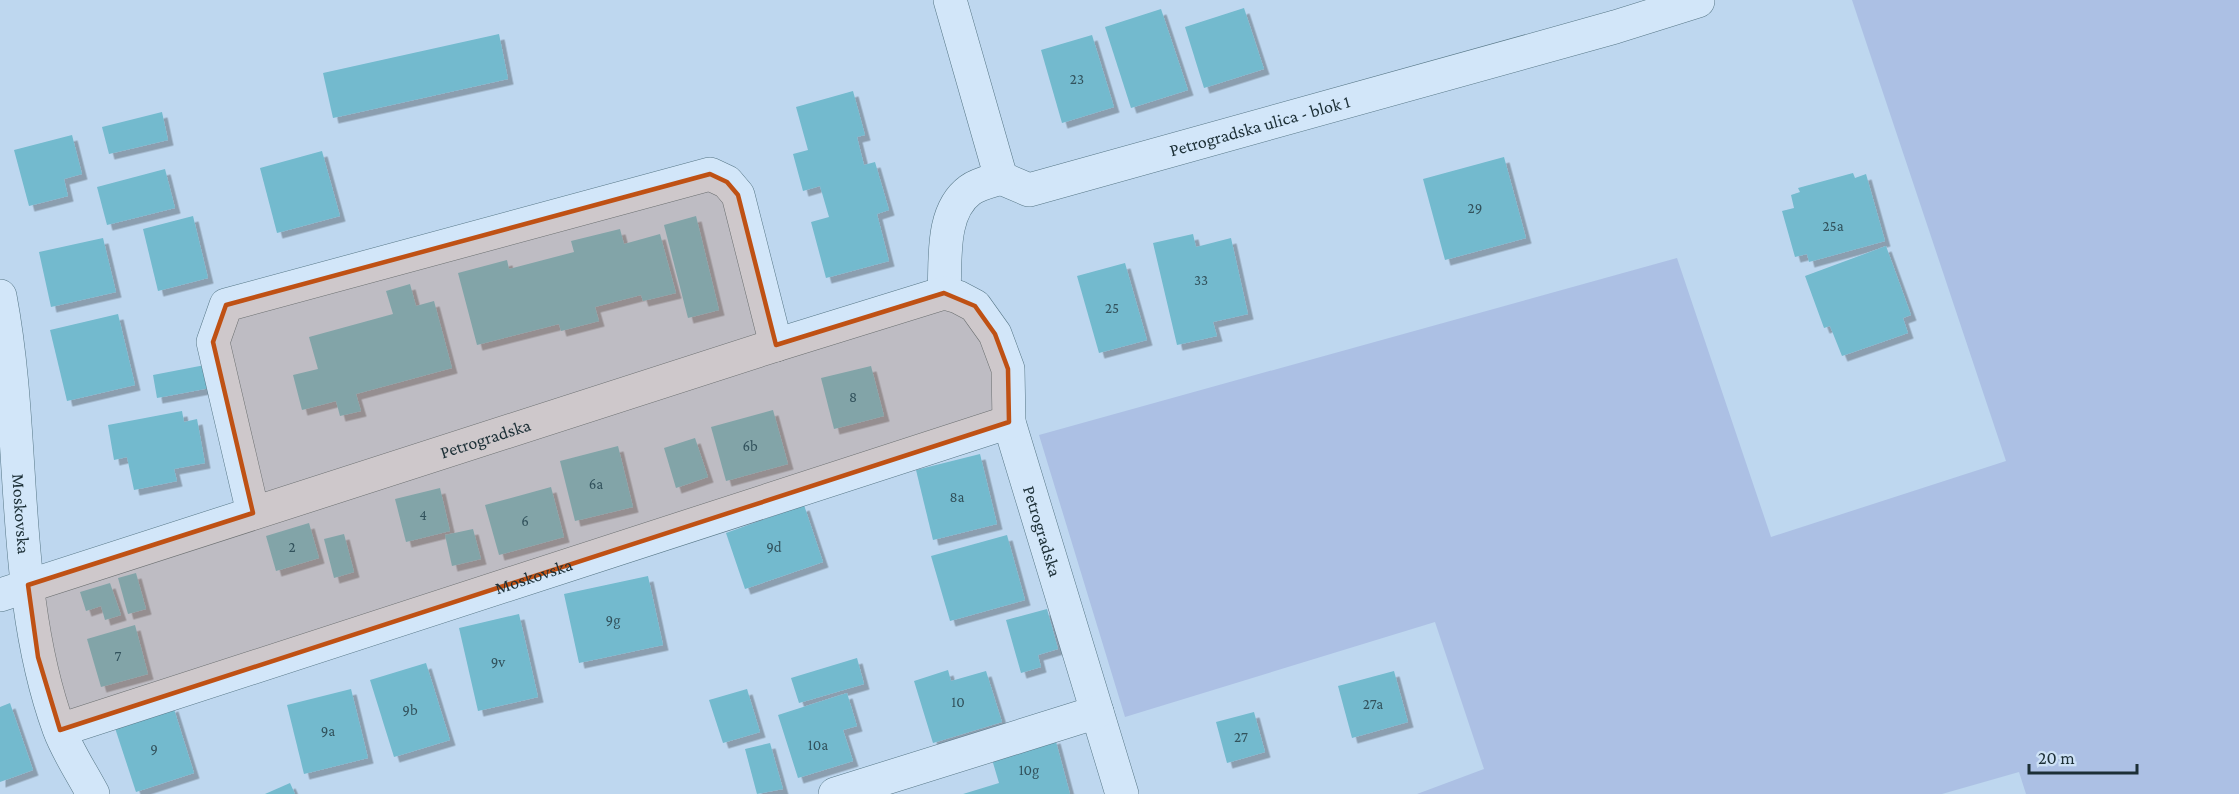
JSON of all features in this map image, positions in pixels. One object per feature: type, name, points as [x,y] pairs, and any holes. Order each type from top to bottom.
[{"type":"street","points":[[944,293],[948,228],[954,210],[970,190],[1001,178],[950,0]]},
{"type":"street","name":"Petrogradska ulica - blok 1","points":[[1001,178],[1029,190],[1611,13],[1698,1]]},
{"type":"street","points":[[253,513],[213,342],[226,305],[710,174],[727,182],[738,195],[776,345]]},
{"type":"street","name":"Petrogradska","points":[[14,590],[944,293],[975,306],[995,334],[1008,369],[1009,422],[1122,794]]},
{"type":"street","name":"Moskovska","points":[[0,296],[14,590],[38,657],[60,730],[93,794]]},
{"type":"street","name":"Moskovska","points":[[60,730],[1009,422]]},
{"type":"street","points":[[835,794],[1097,712]]},
{"type":"highlighted area","points":[[710,174],[727,182],[738,195],[776,345],[944,293],[975,306],[995,334],[1008,369],[1009,422],[60,730],[38,657],[28,585],[253,513],[213,342],[226,305]]},
{"type":"shaded area","points":[[1852,0],[2239,0],[2239,794],[2026,794],[2019,772],[1942,794],[1417,794],[1484,769],[1435,622],[1125,717],[1039,435],[1677,258],[1771,537],[2006,461]]},
{"type":"building","points":[[1244,8],[1264,69],[1204,88],[1185,27]]},
{"type":"building","points":[[1161,9],[1188,90],[1131,108],[1105,27]]},
{"type":"building","points":[[499,34],[508,79],[333,118],[323,73]]},
{"type":"building","points":[[1092,35],[1114,107],[1062,123],[1041,50]]},
{"type":"building","points":[[853,91],[865,135],[857,137],[864,165],[875,162],[889,210],[877,214],[889,261],[826,278],[811,222],[829,217],[820,186],[803,191],[793,154],[808,150],[796,107]]},
{"type":"building","points":[[162,112],[168,140],[109,154],[102,127]]},
{"type":"building","points":[[72,135],[82,174],[64,179],[68,196],[29,206],[14,150]]},
{"type":"building","points":[[322,151],[340,216],[277,233],[260,168]]},
{"type":"building","points":[[1504,157],[1526,238],[1445,260],[1423,179]]},
{"type":"building","points":[[165,169],[175,208],[107,225],[97,187]]},
{"type":"building","points":[[1853,173],[1855,178],[1866,174],[1885,241],[1809,262],[1807,254],[1795,257],[1782,211],[1794,208],[1791,195],[1800,192],[1798,188]]},
{"type":"building","points":[[193,216],[208,278],[158,291],[143,229]]},
{"type":"building","points":[[696,216],[719,310],[688,318],[664,225]]},
{"type":"building","points":[[620,229],[624,244],[660,234],[676,293],[643,301],[641,295],[595,307],[599,321],[561,331],[559,324],[477,345],[458,273],[507,260],[509,269],[574,252],[571,241]]},
{"type":"building","points":[[1193,234],[1196,247],[1231,238],[1248,314],[1213,322],[1217,336],[1177,345],[1153,243]]},
{"type":"building","points":[[103,238],[116,292],[51,307],[39,252]]},
{"type":"building","points":[[1886,246],[1911,315],[1903,318],[1908,333],[1842,356],[1830,326],[1824,328],[1805,276]]},
{"type":"building","points":[[1125,263],[1147,340],[1099,353],[1077,276]]},
{"type":"building","points":[[410,284],[416,306],[434,301],[452,368],[356,394],[361,411],[340,416],[336,401],[302,410],[293,375],[318,369],[309,337],[393,314],[386,291]]},
{"type":"building","points":[[118,314],[135,385],[67,401],[50,330]]},
{"type":"building","points":[[205,365],[210,388],[157,398],[153,375]]},
{"type":"building","points":[[871,366],[884,416],[834,429],[821,378]]},
{"type":"building","points":[[773,410],[788,464],[726,481],[711,427]]},
{"type":"building","points":[[182,411],[184,422],[197,419],[205,463],[174,469],[177,481],[134,490],[127,457],[114,460],[108,425]]},
{"type":"building","points":[[695,438],[708,477],[676,488],[664,448]]},
{"type":"building","points":[[618,446],[633,507],[575,521],[560,461]]},
{"type":"building","points":[[980,454],[997,524],[933,540],[916,470]]},
{"type":"building","points":[[551,487],[564,537],[499,555],[485,505]]},
{"type":"building","points":[[440,488],[450,531],[406,542],[395,499]]},
{"type":"building","points":[[804,505],[823,562],[745,589],[726,533]]},
{"type":"building","points":[[309,523],[319,558],[276,571],[266,536]]},
{"type":"building","points":[[473,529],[481,559],[452,566],[445,535]]},
{"type":"building","points":[[344,534],[354,572],[334,578],[324,539]]},
{"type":"building","points":[[1007,535],[1025,600],[950,621],[931,556]]},
{"type":"building","points":[[136,573],[146,609],[128,614],[118,578]]},
{"type":"building","points":[[648,576],[663,645],[579,663],[564,594]]},
{"type":"building","points":[[110,583],[121,615],[105,620],[101,606],[86,611],[80,592]]},
{"type":"building","points":[[1047,609],[1058,649],[1038,655],[1041,667],[1021,673],[1006,620]]},
{"type":"building","points":[[519,614],[538,697],[478,711],[459,628]]},
{"type":"building","points":[[135,625],[148,674],[101,687],[87,639]]},
{"type":"building","points":[[857,658],[864,684],[799,703],[791,678]]},
{"type":"building","points":[[426,663],[450,740],[394,757],[370,680]]},
{"type":"building","points":[[948,670],[951,681],[986,671],[1002,722],[933,743],[914,681]]},
{"type":"building","points":[[1394,671],[1408,722],[1352,738],[1338,686]]},
{"type":"building","points":[[351,689],[368,758],[304,774],[287,705]]},
{"type":"building","points":[[747,689],[760,732],[723,743],[709,700]]},
{"type":"building","points":[[847,693],[857,726],[843,730],[853,761],[798,778],[778,715]]},
{"type":"building","points":[[10,703],[33,770],[0,782],[0,707]]},
{"type":"building","points":[[173,706],[194,773],[136,792],[114,725]]},
{"type":"building","points":[[1254,712],[1265,752],[1227,763],[1216,722]]},
{"type":"building","points":[[1055,738],[1070,794],[963,794],[999,783],[991,756]]},
{"type":"building","points":[[770,743],[783,789],[757,794],[745,749]]},
{"type":"building","points":[[290,783],[295,794],[265,794]]}]
